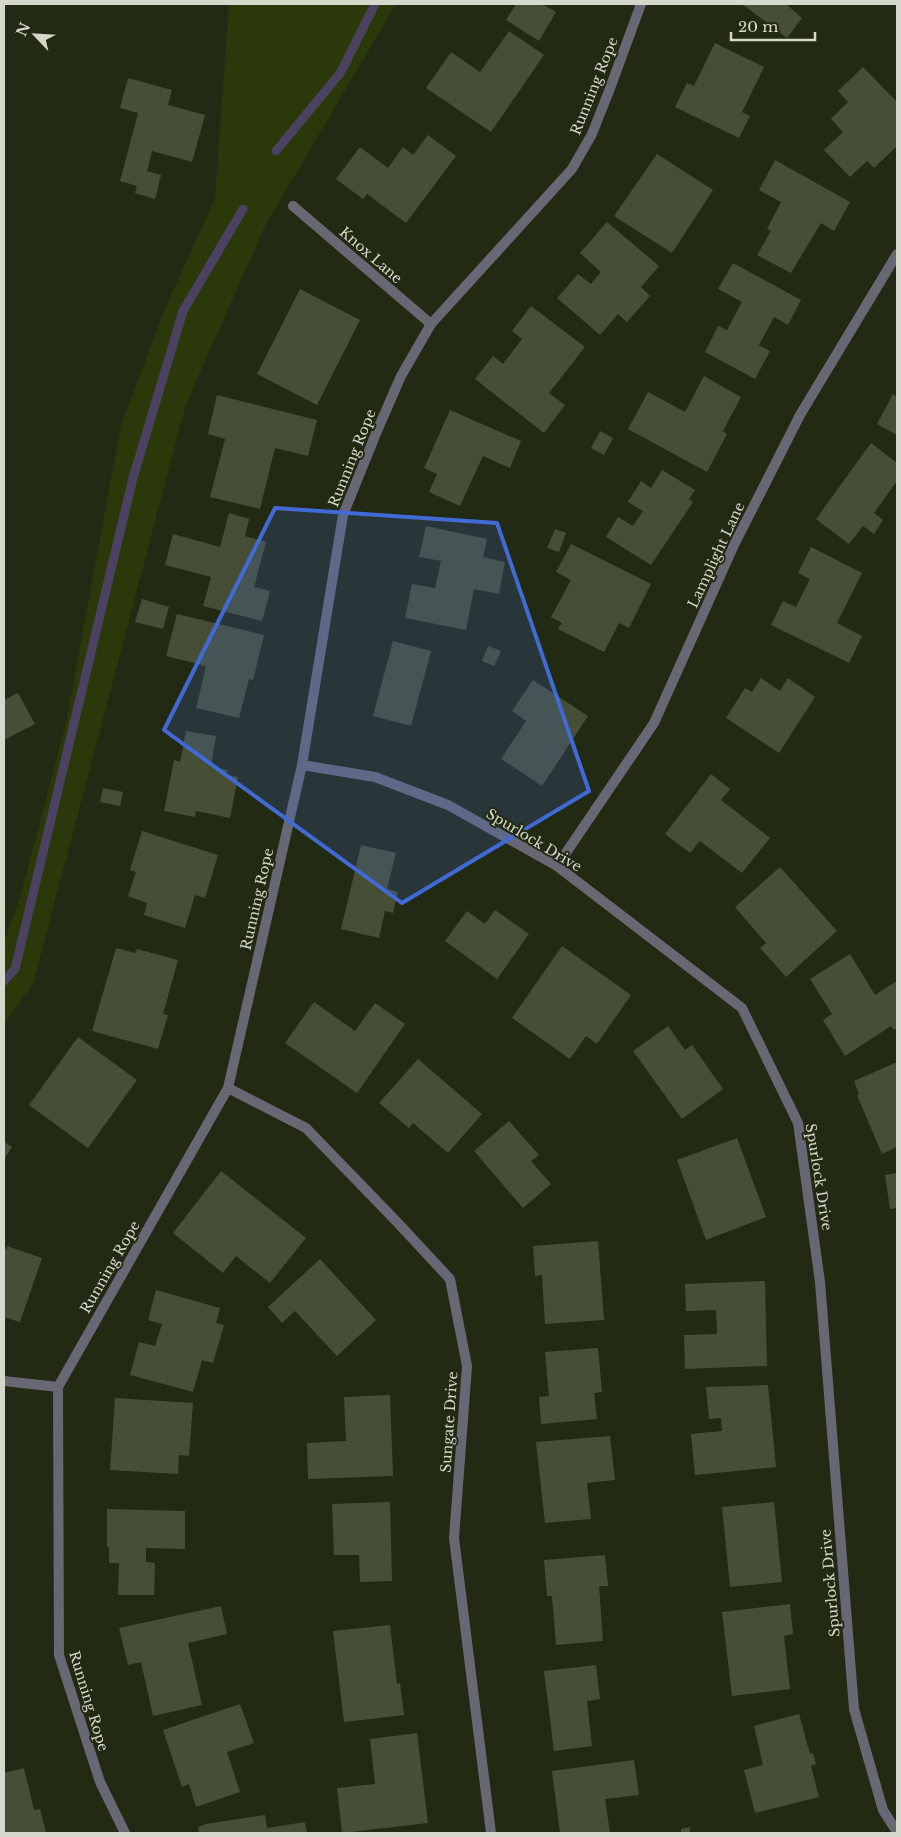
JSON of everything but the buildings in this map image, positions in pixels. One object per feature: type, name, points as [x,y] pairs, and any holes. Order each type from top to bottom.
[{"type":"street","name":"Running Rope","points":[[125,1833],[100,1782],[59,1655],[58,1387],[228,1088],[302,766],[343,515],[401,376],[431,324],[572,169],[592,134],[641,4]]},
{"type":"street","name":"Knox Lane","points":[[294,206],[431,324]]},
{"type":"street","name":"Lamplight Lane","points":[[556,866],[654,723],[734,545],[800,415],[897,254]]},
{"type":"street","name":"Spurlock Drive","points":[[302,766],[375,777],[448,805],[556,866],[742,1008],[798,1123],[820,1282],[854,1709],[883,1810],[897,1832]]},
{"type":"street","name":"Sungate Drive","points":[[228,1088],[306,1128],[450,1279],[467,1366],[454,1538],[491,1833]]},
{"type":"street","points":[[4,1381],[58,1387]]},
{"type":"highlighted area","points":[[275,508],[497,523],[589,791],[402,903],[164,730]]},
{"type":"green space","points":[[229,4],[396,4],[266,224],[186,404],[33,984],[4,1024],[4,943],[20,898],[66,723],[121,425],[165,309],[215,198]]},
{"type":"waterway","points":[[276,151],[341,72],[375,4]]},
{"type":"waterway","points":[[4,981],[15,969],[133,478],[183,311],[243,209]]}]
